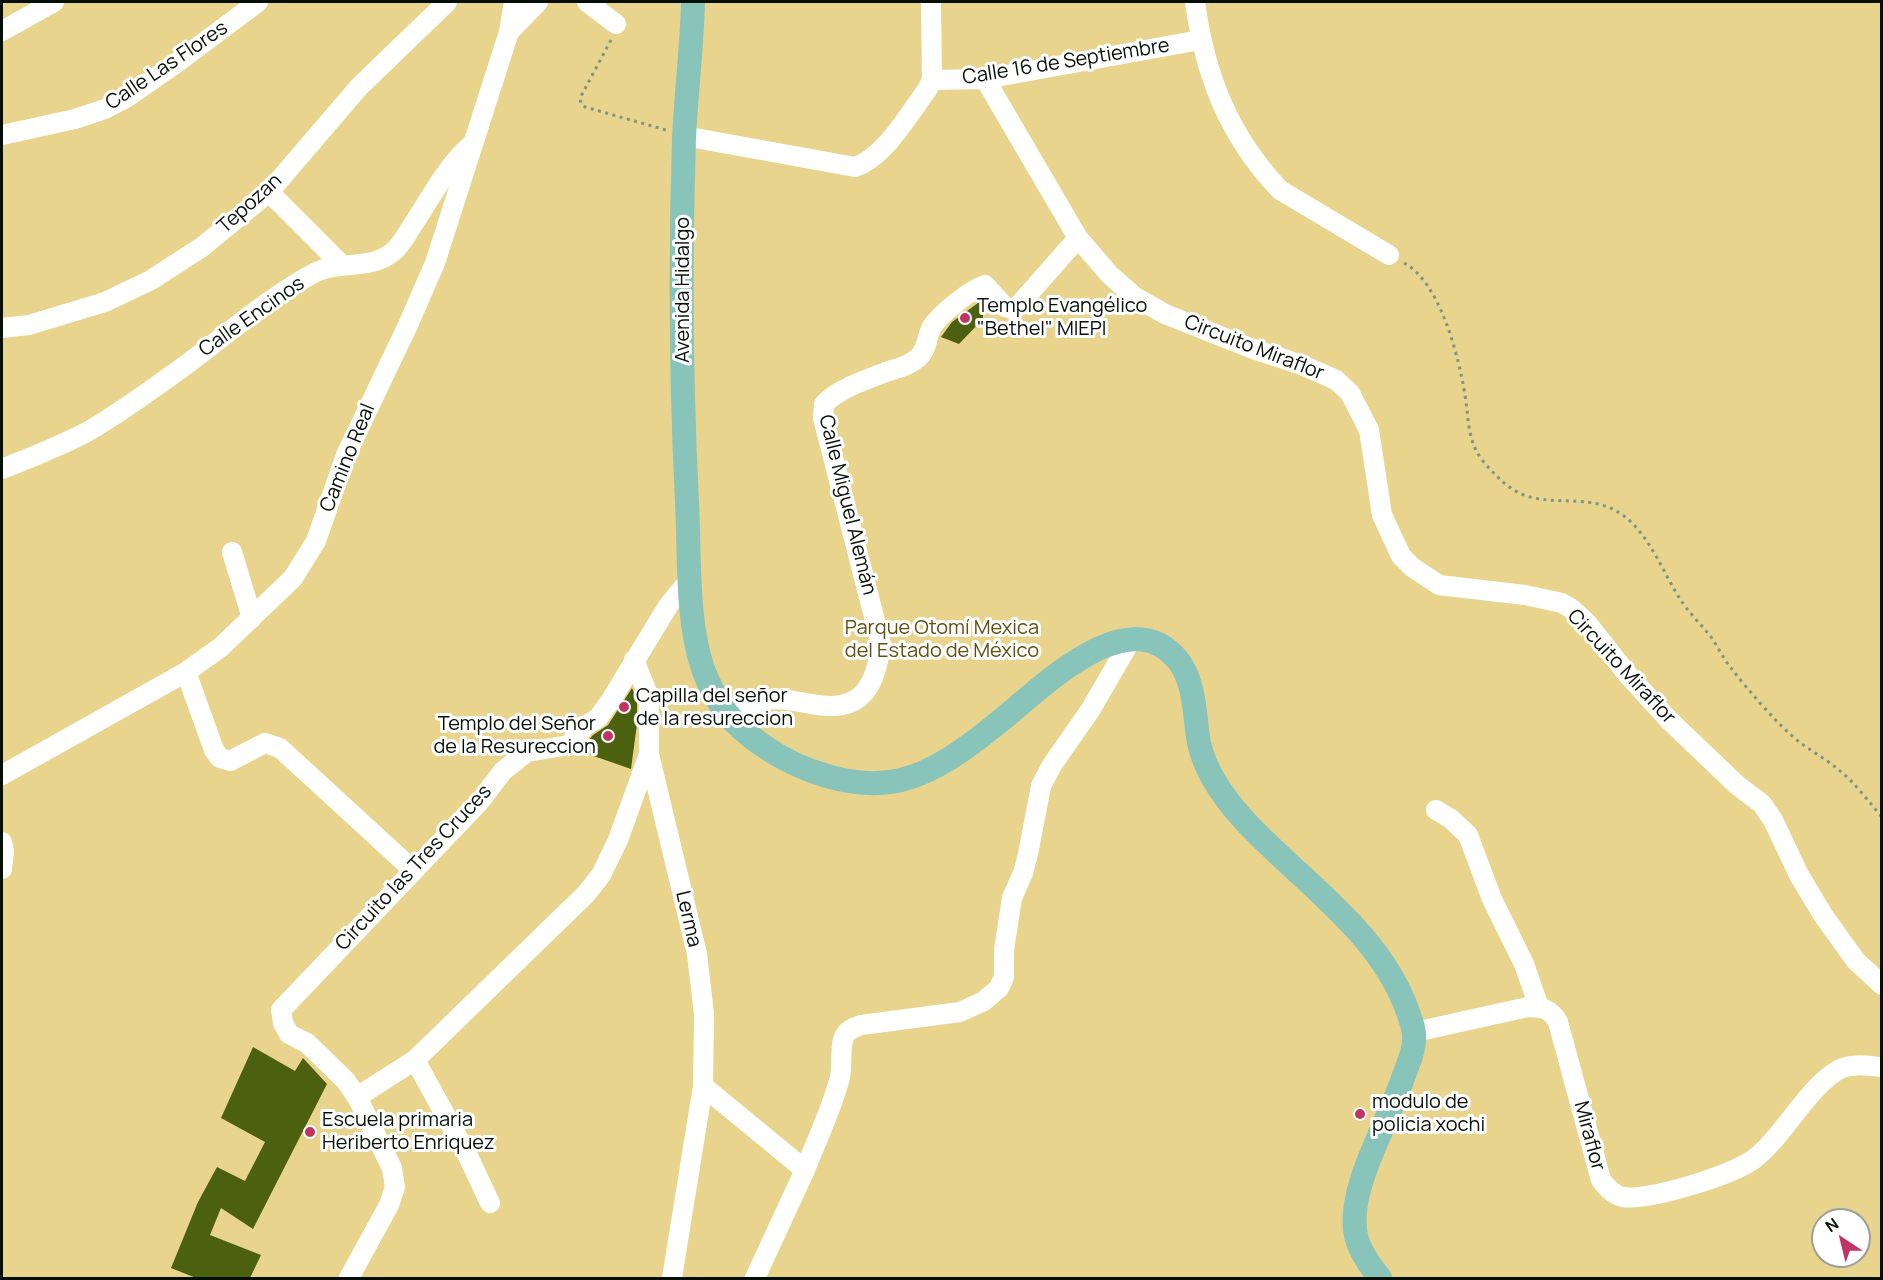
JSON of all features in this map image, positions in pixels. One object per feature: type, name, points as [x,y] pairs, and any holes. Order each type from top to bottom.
[{"type":"main road","name":"Avenida Hidalgo","points":[[693,2],[693,34],[684,136],[684,434],[691,604],[698,651],[714,694],[730,719],[777,756],[808,771],[848,780],[875,783],[900,780],[922,772],[964,748],[1068,667],[1098,647],[1132,638]]},
{"type":"main road","points":[[1132,638],[1158,645],[1173,653],[1183,666],[1192,697],[1202,752],[1223,794],[1243,819],[1334,906],[1375,952],[1400,991],[1415,1032],[1413,1051],[1395,1102],[1360,1184],[1355,1203],[1359,1242],[1369,1263],[1380,1278]]},
{"type":"street","points":[[2,31],[54,2]]},
{"type":"street","name":"Calle Las Flores","points":[[2,135],[75,120],[105,110],[175,64],[258,2]]},
{"type":"street","name":"Tepozan","points":[[2,328],[29,325],[105,302],[151,280],[202,247],[269,192],[360,87],[447,2]]},
{"type":"street","name":"Camino Real","points":[[2,776],[186,672],[221,647],[292,578],[316,541],[346,455],[435,263],[508,32],[514,2]]},
{"type":"street","points":[[508,32],[538,2]]},
{"type":"street","points":[[587,2],[616,24]]},
{"type":"street","name":"Calle 16 de Septiembre","points":[[931,2],[932,80],[985,79],[1200,40]]},
{"type":"street","points":[[1195,2],[1200,40],[1219,98],[1240,139],[1266,175],[1280,190],[1389,255]]},
{"type":"street","name":"Circuito Miraflor","points":[[985,79],[1078,238],[1110,275],[1135,297],[1165,314],[1336,380],[1350,393],[1369,430],[1382,515],[1401,556],[1412,567],[1439,585],[1525,595],[1562,603],[1572,609],[1587,623],[1628,675],[1670,721],[1737,785],[1762,804],[1773,820],[1799,875],[1823,915],[1856,961],[1881,985]]},
{"type":"street","points":[[684,136],[855,168],[866,164],[883,148],[932,80]]},
{"type":"street","name":"Calle Encinos","points":[[2,469],[86,432],[171,376],[282,293],[318,271],[378,262],[394,251],[456,158],[473,144]]},
{"type":"street","points":[[269,192],[343,266]]},
{"type":"street","name":"Calle Miguel Alemán","points":[[730,719],[767,700],[821,706],[846,705],[860,697],[870,686],[879,660],[881,644],[823,418],[824,404],[838,393],[905,366],[918,357],[925,349],[932,325],[974,288],[985,285],[1005,307],[1013,309],[1018,306],[1078,238]]},
{"type":"street","points":[[232,552],[252,618]]},
{"type":"street","name":"Circuito las Tres Cruces","points":[[349,1278],[389,1205],[395,1187],[392,1168],[357,1097],[346,1081],[307,1043],[290,1034],[283,1023],[281,1010],[480,801],[503,771],[527,752],[569,745],[585,726],[598,718],[668,606],[691,578]]},
{"type":"street","points":[[755,1278],[805,1170],[837,1085],[843,1057],[842,1044],[846,1034],[861,1025],[960,1012],[984,1001],[999,988],[1004,977],[1004,950],[1012,898],[1028,854],[1041,786],[1052,765],[1091,709],[1132,638]]},
{"type":"street","points":[[357,1097],[415,1060],[586,894],[601,875],[618,840],[649,754],[649,697],[634,660]]},
{"type":"street","points":[[186,672],[214,750],[220,758],[230,761],[265,743],[280,748],[414,871]]},
{"type":"street","name":"Lerma","points":[[649,754],[697,954],[705,1014],[703,1086],[672,1278]]},
{"type":"street","points":[[1415,1032],[1528,1007],[1539,1007],[1524,964],[1492,899],[1468,835],[1451,819],[1436,810]]},
{"type":"street","points":[[2,842],[4,852],[2,869]]},
{"type":"street","name":"Miraflor","points":[[1539,1007],[1554,1015],[1558,1022],[1601,1180],[1616,1195],[1623,1197],[1648,1196],[1731,1172],[1754,1159],[1785,1128],[1814,1091],[1828,1078],[1842,1069],[1853,1066],[1881,1067]]},
{"type":"street","points":[[415,1060],[468,1156],[490,1203]]},
{"type":"street","points":[[703,1086],[805,1170]]},
{"type":"path","points":[[616,24],[615,33],[580,98],[581,103],[585,107],[684,136]]},
{"type":"path","points":[[1389,255],[1413,268],[1430,288],[1449,329],[1465,394],[1470,437],[1481,458],[1498,479],[1520,493],[1538,498],[1588,502],[1615,509],[1631,522],[1650,548],[1679,598],[1712,639],[1730,667],[1782,725],[1798,740],[1840,770],[1881,817]]},
{"type":"green space","name":"Parque Otomí Mexica del Estado de México","points":[[2,2],[1881,2],[1881,1278],[2,1278]]},
{"type":"building","name":"Templo Evangélico \"Bethel\" MIEPI","points":[[982,300],[990,308],[983,312],[983,319],[959,344],[941,337],[952,322]]},
{"type":"building","name":"Capilla del señor de la resureccion","points":[[632,688],[637,699],[637,724],[631,769],[585,753],[582,748],[593,735],[608,725]]},
{"type":"building","points":[[253,1047],[295,1071],[303,1058],[327,1084],[253,1229],[221,1208],[210,1235],[261,1255],[250,1278],[196,1278],[171,1268],[198,1202],[217,1167],[245,1181],[265,1142],[221,1118]]},
{"type":"place","name":"Templo Evangélico \"Bethel\" MIEPI","points":[[965,318]]},
{"type":"place","name":"Capilla del señor de la resureccion","points":[[624,707]]},
{"type":"place","name":"Templo del Señor de la Resureccion","points":[[608,736]]},
{"type":"place","name":"modulo de policia xochi","points":[[1360,1114]]},
{"type":"place","name":"Escuela primaria Heriberto Enriquez","points":[[310,1132]]}]
